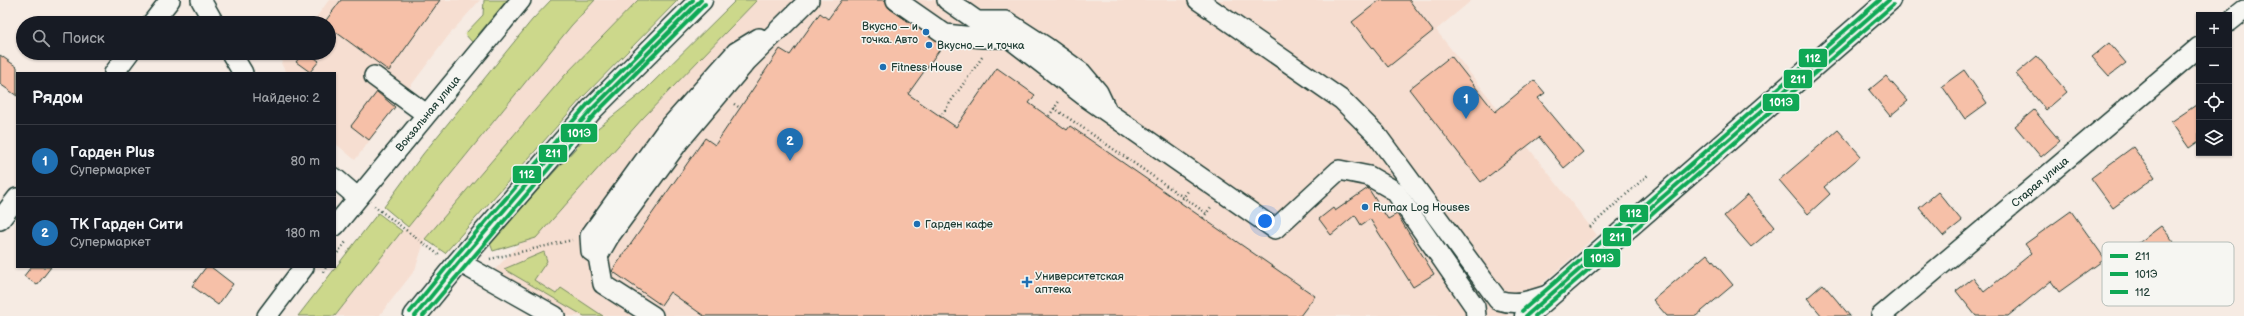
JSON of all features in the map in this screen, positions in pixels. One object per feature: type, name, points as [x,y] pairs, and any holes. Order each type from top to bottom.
[{"type":"main road","points":[[415,316],[451,260],[592,109],[701,0]]},
{"type":"main road","points":[[1526,316],[1889,0]]},
{"type":"street","points":[[157,16],[170,0]]},
{"type":"street","points":[[201,0],[210,16]]},
{"type":"street","name":"Вокзальная улица","points":[[336,225],[357,197],[521,0]]},
{"type":"street","points":[[653,316],[603,284],[598,256],[609,237],[678,143],[747,61],[809,0]]},
{"type":"street","points":[[896,0],[945,34],[1008,38],[1109,114],[1275,229],[1339,170],[1369,176],[1395,191],[1475,307],[1476,316]]},
{"type":"street","points":[[948,0],[977,21],[1006,21],[1046,47],[1082,73],[1098,92],[1109,114]]},
{"type":"street","points":[[1198,0],[1342,100],[1376,134],[1498,300],[1510,304],[1522,303],[1551,294]]},
{"type":"street","points":[[2232,20],[2244,10]]},
{"type":"street","points":[[598,256],[591,251],[590,236],[665,132],[736,52],[787,21]]},
{"type":"street","name":"Старая улица","points":[[1881,316],[1970,242],[2117,114],[2198,48]]},
{"type":"street","points":[[115,72],[124,60]]},
{"type":"street","points":[[235,60],[242,72]]},
{"type":"street","points":[[374,76],[426,114]]},
{"type":"street","points":[[336,179],[357,197]]},
{"type":"street","points":[[0,220],[16,199]]},
{"type":"street","points":[[451,260],[478,273],[555,316]]},
{"type":"street","points":[[266,316],[303,268]]},
{"type":"path","points":[[940,116],[988,50]]},
{"type":"path","points":[[1049,116],[1060,101],[1058,94]]},
{"type":"path","points":[[1054,108],[1206,213]]},
{"type":"path","points":[[1590,227],[1649,174]]},
{"type":"path","points":[[374,206],[451,260]]},
{"type":"path","points":[[478,273],[491,258],[590,236]]},
{"type":"shaded area","points":[[329,0],[480,0],[449,35],[355,160],[336,144],[336,72],[286,72],[281,63],[283,60],[336,60],[336,16],[317,16]]},
{"type":"shaded area","points":[[595,0],[638,0],[565,75],[425,239],[415,270],[379,316],[335,316],[402,231],[408,227],[571,26]]},
{"type":"shaded area","points":[[753,0],[1472,0],[1436,30],[1597,235],[1506,316],[542,316],[483,282]]},
{"type":"green space","points":[[484,0],[507,0],[472,42],[465,34],[483,15]]},
{"type":"green space","points":[[551,0],[595,0],[571,26],[408,227],[384,207],[423,154],[532,20]]},
{"type":"green space","points":[[638,0],[678,0],[581,99],[445,253],[425,239],[565,75]]},
{"type":"green space","points":[[736,0],[757,0],[643,118],[536,238],[493,251],[490,243],[584,139],[643,92]]},
{"type":"green space","points":[[378,213],[402,231],[335,316],[298,316]]},
{"type":"green space","points":[[544,252],[547,261],[534,280],[556,294],[561,288],[603,316],[584,316],[504,269]]},
{"type":"building","points":[[341,0],[440,0],[389,71],[336,32],[336,16],[329,16]]},
{"type":"building","points":[[842,0],[885,0],[890,9],[943,45],[908,94],[956,127],[997,68],[1035,95],[1029,103],[1067,130],[1070,126],[1315,296],[1300,316],[704,316],[670,292],[661,305],[612,271],[705,138],[715,145],[780,49],[790,55],[820,13],[828,19]]},
{"type":"building","points":[[1380,0],[1409,0],[1433,31],[1388,67],[1352,22]]},
{"type":"building","points":[[2109,43],[2126,63],[2109,76],[2092,57]]},
{"type":"building","points":[[0,55],[17,67],[16,95],[0,84]]},
{"type":"building","points":[[1451,56],[1495,112],[1534,80],[1545,93],[1538,98],[1583,152],[1564,168],[1539,137],[1481,182],[1409,89]]},
{"type":"building","points":[[2037,56],[2067,92],[2046,110],[2016,74]]},
{"type":"building","points":[[298,60],[319,61],[310,72],[296,62]]},
{"type":"building","points":[[1964,70],[1987,103],[1965,119],[1942,86]]},
{"type":"building","points":[[1886,76],[1908,101],[1890,116],[1869,90]]},
{"type":"building","points":[[377,92],[395,107],[369,140],[351,126]]},
{"type":"building","points":[[2196,105],[2196,143],[2189,148],[2171,122]]},
{"type":"building","points":[[2034,110],[2060,141],[2041,157],[2015,126]]},
{"type":"building","points":[[1838,130],[1861,156],[1824,187],[1830,194],[1808,214],[1779,180]]},
{"type":"building","points":[[2133,147],[2155,177],[2113,208],[2091,178]]},
{"type":"building","points":[[1368,188],[1388,219],[1397,214],[1434,274],[1413,287],[1370,219],[1361,225],[1355,215],[1331,235],[1319,219],[1333,208],[1335,211]]},
{"type":"building","points":[[1938,192],[1962,221],[1943,236],[1919,208]]},
{"type":"building","points":[[1748,195],[1775,227],[1751,247],[1724,216]]},
{"type":"building","points":[[2071,211],[2102,255],[2102,261],[2059,292],[2051,281],[2008,316],[1976,316],[1956,291],[1973,278],[1984,292],[2032,253],[2025,244]]},
{"type":"building","points":[[2161,226],[2174,242],[2140,242]]},
{"type":"building","points":[[1707,254],[1733,285],[1696,316],[1667,316],[1653,300]]},
{"type":"building","points":[[30,268],[50,268],[37,285],[24,276]]},
{"type":"building","points":[[205,268],[212,268],[233,284],[218,305],[192,286]]},
{"type":"building","points":[[1823,284],[1850,316],[1822,316],[1807,298]]},
{"type":"transit line","name":"112","points":[[410,312],[454,258],[587,105],[693,0]]},
{"type":"transit line","name":"211","points":[[415,316],[459,262],[592,109],[701,0]]},
{"type":"transit line","name":"112","points":[[1522,311],[1880,0]]},
{"type":"transit line","name":"211","points":[[1526,316],[1889,0]]},
{"type":"transit line","name":"101Э","points":[[423,316],[596,113],[705,4]]},
{"type":"transit line","name":"101Э","points":[[1535,316],[1893,5]]},
{"type":"place","name":"Вкусно — и точка. Авто","points":[[926,32]]},
{"type":"place","name":"Вкусно — и точка","points":[[929,45]]},
{"type":"place","name":"Fitness House","points":[[883,67]]},
{"type":"place","name":"Гарден Plus","points":[[1466,119]]},
{"type":"place","name":"ТК Гарден Сити","points":[[790,161]]},
{"type":"place","name":"Rumax Log Houses","points":[[1365,207]]},
{"type":"place","name":"Гарден кафе","points":[[917,224]]},
{"type":"place","name":"Университетская аптека","points":[[1027,282]]}]
